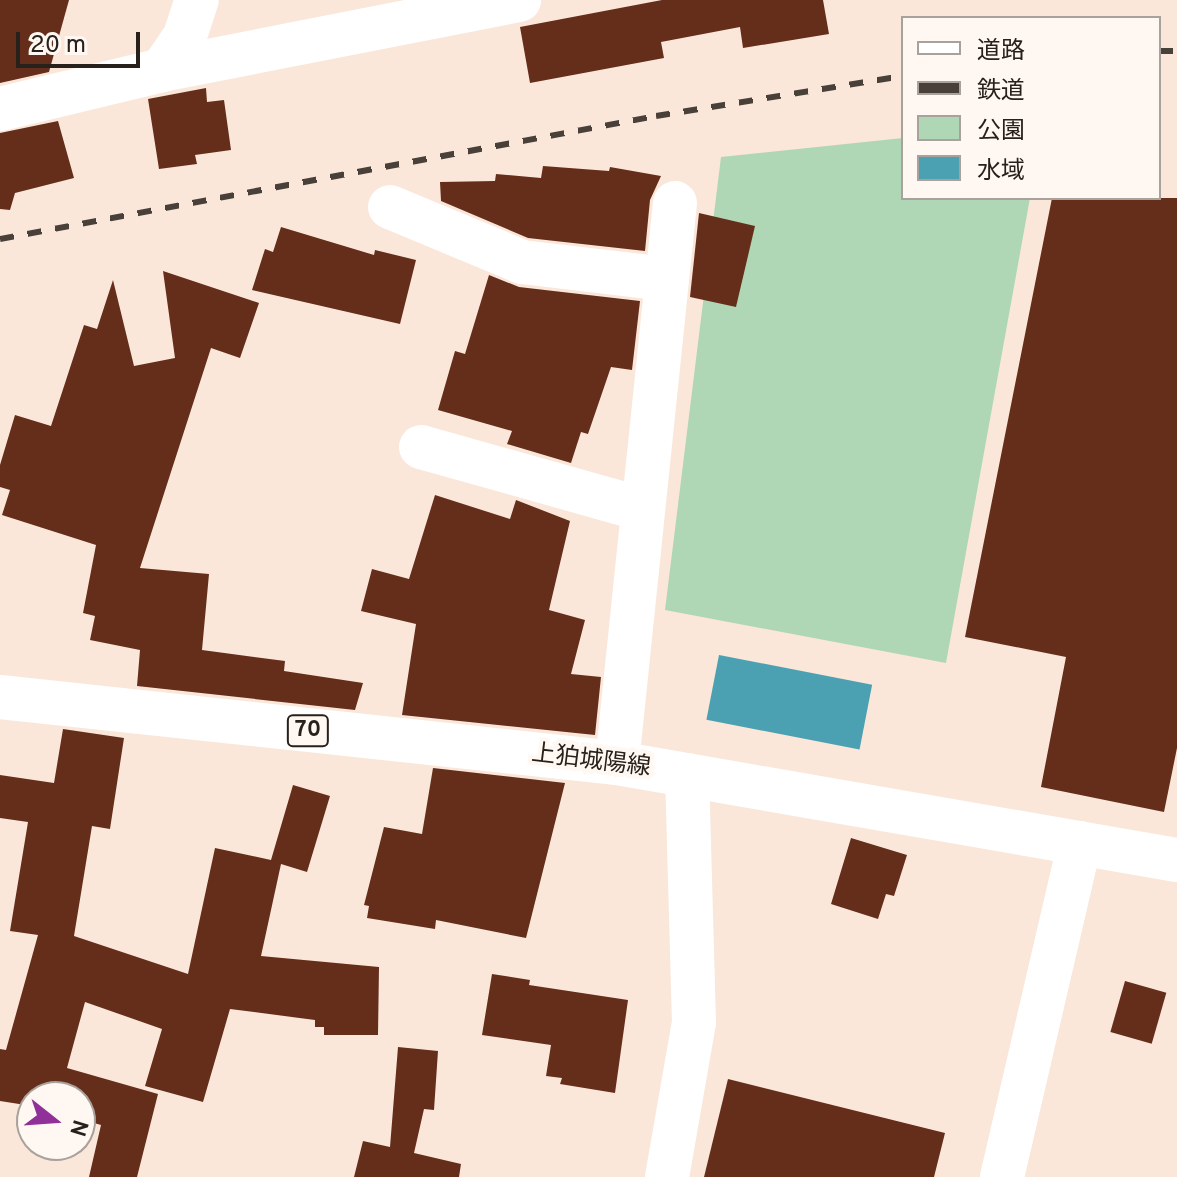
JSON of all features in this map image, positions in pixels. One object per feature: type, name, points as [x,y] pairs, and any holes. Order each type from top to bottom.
[{"type":"street","points":[[162,70],[185,36],[197,0]]},
{"type":"street","points":[[0,109],[162,70],[519,0]]},
{"type":"street","points":[[617,763],[675,203]]},
{"type":"street","points":[[390,207],[522,262],[667,279]]},
{"type":"street","points":[[421,447],[642,509]]},
{"type":"street","name":"上狛城陽線","points":[[0,697],[617,763],[1177,860]]},
{"type":"street","points":[[667,1177],[694,1023],[687,775]]},
{"type":"street","points":[[1002,1177],[1080,843]]},
{"type":"green space","points":[[901,138],[901,200],[1030,200],[946,663],[665,610],[721,157]]},
{"type":"water","points":[[719,655],[872,685],[860,750],[706,720]]},
{"type":"building","points":[[0,0],[69,0],[49,72],[0,83]]},
{"type":"building","points":[[662,0],[823,0],[829,34],[743,48],[740,27],[661,42],[664,58],[530,83],[520,27]]},
{"type":"building","points":[[206,88],[207,102],[224,100],[231,150],[195,155],[197,164],[159,169],[148,99]]},
{"type":"building","points":[[58,121],[74,178],[15,193],[10,210],[0,209],[0,133]]},
{"type":"building","points":[[543,166],[609,171],[610,167],[661,176],[650,200],[645,251],[528,238],[441,201],[440,182],[495,181],[496,174],[541,178]]},
{"type":"building","points":[[1177,198],[1177,748],[1164,812],[1041,787],[1066,657],[965,637],[1052,200]]},
{"type":"building","points":[[699,213],[755,226],[736,307],[690,297]]},
{"type":"building","points":[[281,227],[374,255],[375,250],[416,260],[400,324],[252,290],[265,249],[273,252]]},
{"type":"building","points":[[163,271],[259,303],[240,358],[211,348],[140,568],[209,574],[202,650],[285,661],[284,671],[363,683],[355,710],[137,686],[140,650],[90,640],[95,616],[83,613],[96,545],[2,515],[10,490],[0,487],[0,465],[15,415],[51,426],[84,325],[97,329],[113,280],[134,366],[175,358]]},
{"type":"building","points":[[489,275],[519,287],[640,301],[632,370],[611,367],[588,434],[581,432],[571,463],[507,444],[512,431],[438,410],[455,351],[465,354]]},
{"type":"building","points":[[435,495],[510,519],[516,500],[570,521],[549,610],[585,620],[571,674],[601,677],[595,735],[402,715],[416,624],[361,611],[372,569],[409,579]]},
{"type":"building","points":[[63,729],[124,738],[110,829],[92,826],[74,936],[188,974],[215,848],[271,860],[293,785],[330,796],[307,872],[281,864],[261,956],[379,967],[378,1035],[324,1035],[324,1027],[315,1027],[315,1020],[230,1009],[203,1102],[145,1086],[162,1029],[85,1002],[67,1068],[158,1094],[137,1177],[89,1177],[93,1161],[96,1161],[101,1125],[96,1124],[96,1081],[16,1081],[16,1104],[0,1101],[0,1049],[6,1050],[38,935],[10,931],[28,822],[0,818],[0,775],[54,783]]},
{"type":"building","points":[[433,768],[565,783],[526,938],[436,920],[435,929],[367,918],[369,906],[364,905],[384,827],[422,834]]},
{"type":"building","points":[[851,838],[907,855],[894,896],[886,894],[878,919],[831,904]]},
{"type":"building","points":[[492,974],[530,980],[529,985],[628,1000],[615,1093],[560,1084],[562,1078],[546,1076],[551,1045],[482,1035]]},
{"type":"building","points":[[1125,981],[1166,993],[1152,1044],[1110,1032]]},
{"type":"building","points":[[398,1047],[438,1051],[434,1110],[424,1109],[414,1153],[461,1164],[459,1177],[354,1177],[363,1141],[390,1147]]},
{"type":"building","points":[[728,1079],[945,1133],[934,1177],[704,1177]]},
{"type":"railway","points":[[1161,51],[1177,51]]},
{"type":"railway","points":[[0,239],[656,116],[901,76]]}]
